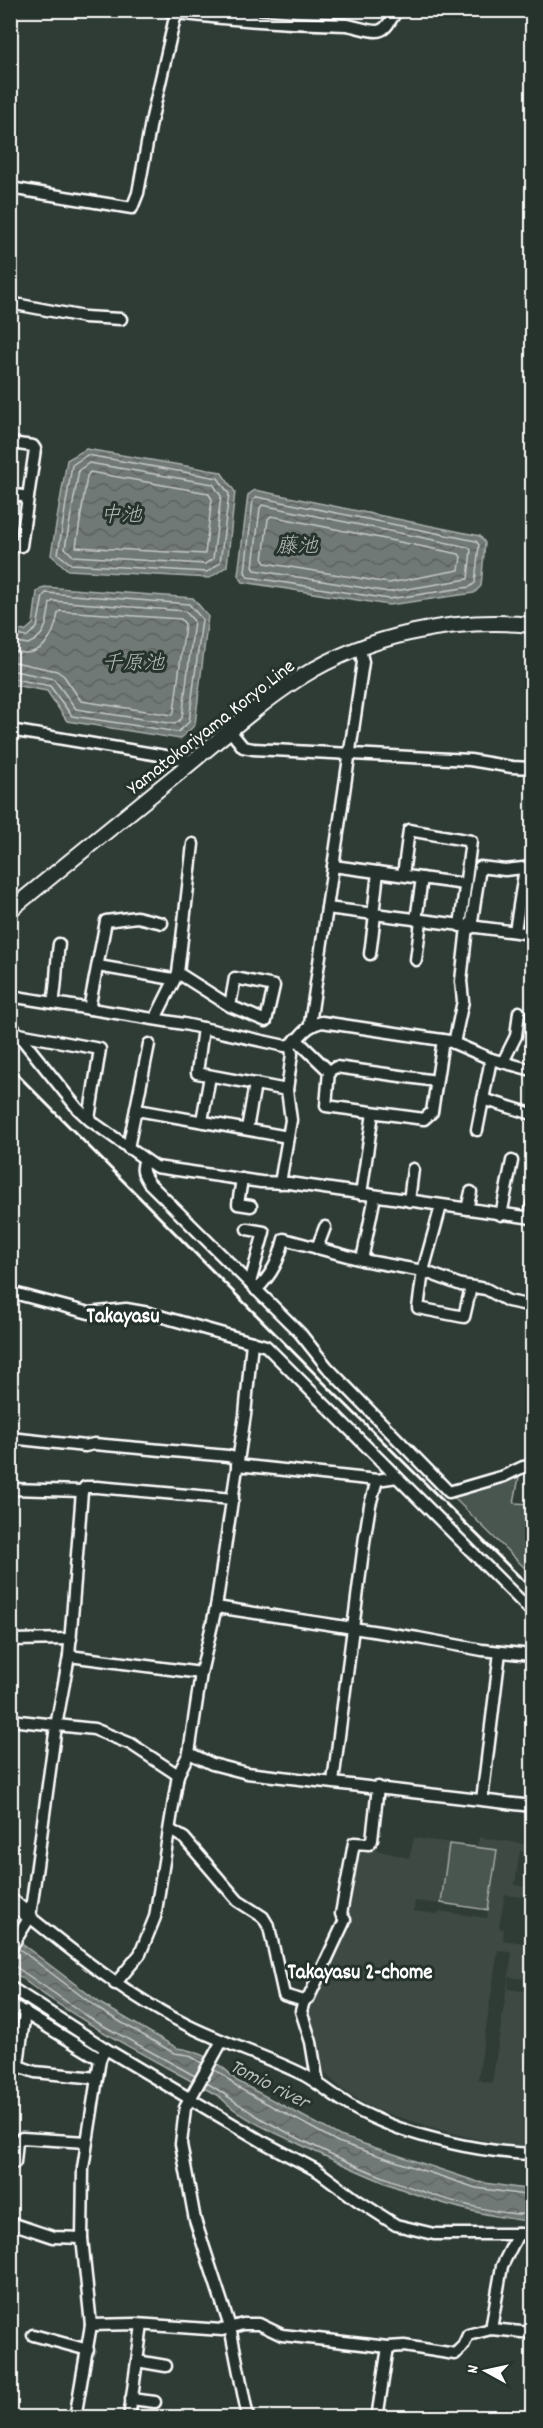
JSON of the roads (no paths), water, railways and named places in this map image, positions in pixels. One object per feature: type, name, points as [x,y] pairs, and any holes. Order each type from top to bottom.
[{"type":"main road","name":"Yamatokoriyama Koryo Line","points":[[10,910],[256,710],[303,676],[360,649],[437,628],[493,624],[532,625]]},
{"type":"main road","points":[[10,1900],[30,1917]]},
{"type":"street","points":[[10,188],[132,208],[138,193],[173,12],[230,20],[352,26],[379,31],[387,27],[396,12],[400,10]]},
{"type":"street","points":[[10,303],[75,316],[121,319]]},
{"type":"street","points":[[10,443],[33,446],[35,449],[21,546],[10,544]]},
{"type":"street","points":[[10,494],[28,497]]},
{"type":"street","points":[[280,1182],[291,1120],[287,1090],[293,1042],[310,1024],[363,662],[360,649]]},
{"type":"street","points":[[10,730],[195,761]]},
{"type":"street","points":[[231,732],[243,747],[253,749],[470,760],[532,768]]},
{"type":"street","points":[[403,875],[409,830],[471,841],[465,884],[466,927]]},
{"type":"street","points":[[155,1019],[175,976],[193,844]]},
{"type":"street","points":[[333,866],[465,884]]},
{"type":"street","points":[[329,1071],[326,1106],[424,1119],[432,1112],[436,1081],[463,1001],[460,981],[466,927],[480,867],[505,870],[529,867],[516,931]]},
{"type":"street","points":[[370,954],[378,872]]},
{"type":"street","points":[[416,960],[422,878]]},
{"type":"street","points":[[327,908],[532,934]]},
{"type":"street","points":[[90,1009],[106,921],[137,917],[162,922]]},
{"type":"street","points":[[53,1003],[59,944]]},
{"type":"street","points":[[98,966],[175,976],[230,1006],[266,1021]]},
{"type":"street","points":[[230,1006],[235,978],[274,986],[262,1042]]},
{"type":"street","points":[[10,996],[155,1019],[262,1042],[293,1042],[329,1071]]},
{"type":"street","points":[[503,1062],[516,1036],[519,1012]]},
{"type":"street","points":[[310,1024],[322,1022],[448,1042],[491,1059],[532,1070]]},
{"type":"street","points":[[10,1024],[88,1119],[156,1167],[280,1182],[501,1215],[531,1218],[532,1205]]},
{"type":"street","points":[[203,1028],[197,1073],[287,1090]]},
{"type":"street","points":[[19,1034],[100,1049],[88,1119]]},
{"type":"street","points":[[128,1149],[138,1110],[149,1044]]},
{"type":"street","points":[[477,1130],[491,1059]]},
{"type":"street","points":[[329,1071],[336,1067],[436,1081]]},
{"type":"street","points":[[202,1121],[210,1076]]},
{"type":"street","points":[[247,1129],[255,1084]]},
{"type":"street","points":[[483,1099],[532,1114]]},
{"type":"street","points":[[138,1110],[288,1137]]},
{"type":"street","points":[[362,1194],[373,1113]]},
{"type":"street","points":[[145,1160],[142,1166],[143,1173],[149,1183],[300,1333],[327,1367],[449,1492],[532,1466]]},
{"type":"street","points":[[501,1215],[512,1161]]},
{"type":"street","points":[[409,1201],[413,1169]]},
{"type":"street","points":[[242,1179],[238,1204],[250,1206]]},
{"type":"street","points":[[467,1209],[471,1192]]},
{"type":"street","points":[[362,1260],[375,1196]]},
{"type":"street","points":[[441,1206],[423,1271],[418,1308],[464,1317],[471,1287]]},
{"type":"street","points":[[317,1248],[325,1227]]},
{"type":"street","points":[[247,1229],[264,1232],[253,1287]]},
{"type":"street","points":[[253,1287],[268,1278],[276,1267],[284,1239],[362,1260],[423,1271],[471,1287],[486,1289],[508,1301],[532,1306]]},
{"type":"street","points":[[10,1292],[89,1312],[126,1309],[149,1313],[266,1346],[532,1612]]},
{"type":"street","points":[[115,1984],[140,1954],[154,1917],[178,1775],[189,1754],[201,1673],[216,1607],[238,1462],[252,1342]]},
{"type":"street","points":[[10,1438],[85,1446],[94,1444],[228,1456],[238,1462],[377,1480],[397,1477]]},
{"type":"street","points":[[333,1782],[352,1627],[370,1505],[377,1480]]},
{"type":"street","points":[[10,1949],[30,1917],[56,1726],[69,1656],[82,1491],[85,1486],[232,1499]]},
{"type":"street","points":[[10,1489],[82,1491]]},
{"type":"street","points":[[216,1607],[500,1652],[532,1655]]},
{"type":"street","points":[[10,1640],[71,1639]]},
{"type":"street","points":[[482,1800],[500,1652]]},
{"type":"street","points":[[69,1656],[201,1673]]},
{"type":"street","points":[[10,1720],[94,1729],[131,1744],[178,1775]]},
{"type":"street","points":[[189,1754],[212,1764],[247,1773],[532,1806]]},
{"type":"street","points":[[318,2084],[311,2042],[301,2011],[345,1920],[340,1914],[354,1843],[369,1844],[372,1840],[378,1787]]},
{"type":"street","points":[[170,1830],[184,1838],[238,1900],[262,1917],[269,1927],[284,1995],[304,2001]]},
{"type":"street","points":[[30,1917],[115,1984],[221,2044],[303,2075],[361,2112],[392,2125],[482,2149],[532,2154]]},
{"type":"street","points":[[10,1987],[103,2054]]},
{"type":"street","points":[[10,2004],[103,2054],[190,2096],[263,2142],[318,2171],[396,2225],[421,2233],[434,2234],[532,2234]]},
{"type":"street","points":[[24,2012],[14,2063],[35,2072],[97,2078]]},
{"type":"street","points":[[221,2044],[185,2108],[181,2134],[183,2165],[195,2220],[230,2327],[248,2418]]},
{"type":"street","points":[[75,2418],[91,2325],[82,2238],[86,2142],[103,2054]]},
{"type":"street","points":[[10,2164],[15,2162],[17,2141],[22,2138],[86,2142]]},
{"type":"street","points":[[10,2226],[14,2224],[53,2237],[82,2238]]},
{"type":"street","points":[[491,2329],[502,2266],[518,2234]]},
{"type":"street","points":[[91,2325],[142,2325],[222,2330],[259,2324],[282,2335],[388,2347],[404,2346],[455,2354],[463,2346],[468,2336],[491,2329],[532,2333]]},
{"type":"street","points":[[129,2418],[142,2325]]},
{"type":"street","points":[[33,2335],[88,2350]]},
{"type":"street","points":[[377,2418],[388,2347]]},
{"type":"street","points":[[137,2361],[166,2366]]},
{"type":"street","points":[[131,2398],[154,2402]]},
{"type":"water","name":"中池","points":[[86,449],[221,472],[235,492],[227,566],[210,578],[68,570],[51,555],[67,460]]},
{"type":"water","name":"藤池","points":[[255,490],[480,536],[485,543],[481,586],[474,593],[389,605],[243,582],[238,575],[248,495]]},
{"type":"water","name":"千原池","points":[[44,587],[193,598],[208,616],[195,725],[180,739],[67,721],[47,691],[14,685],[11,681],[11,628],[25,631],[33,624],[37,592]]},
{"type":"water","points":[[10,1935],[103,2005],[177,2048],[210,2059],[237,2081],[340,2136],[478,2182],[532,2190],[532,2221],[470,2211],[420,2196],[347,2166],[257,2124],[237,2112],[220,2097],[60,2006],[11,1970]]},
{"type":"railway","points":[[10,1067],[532,1589]]},
{"type":"district","name":"Takayasu","points":[[123,1315]]},
{"type":"district","name":"Takayasu 2-chome","points":[[360,1971]]},
{"type":"water label","name":"Tomio river","points":[[270,2083]]}]
